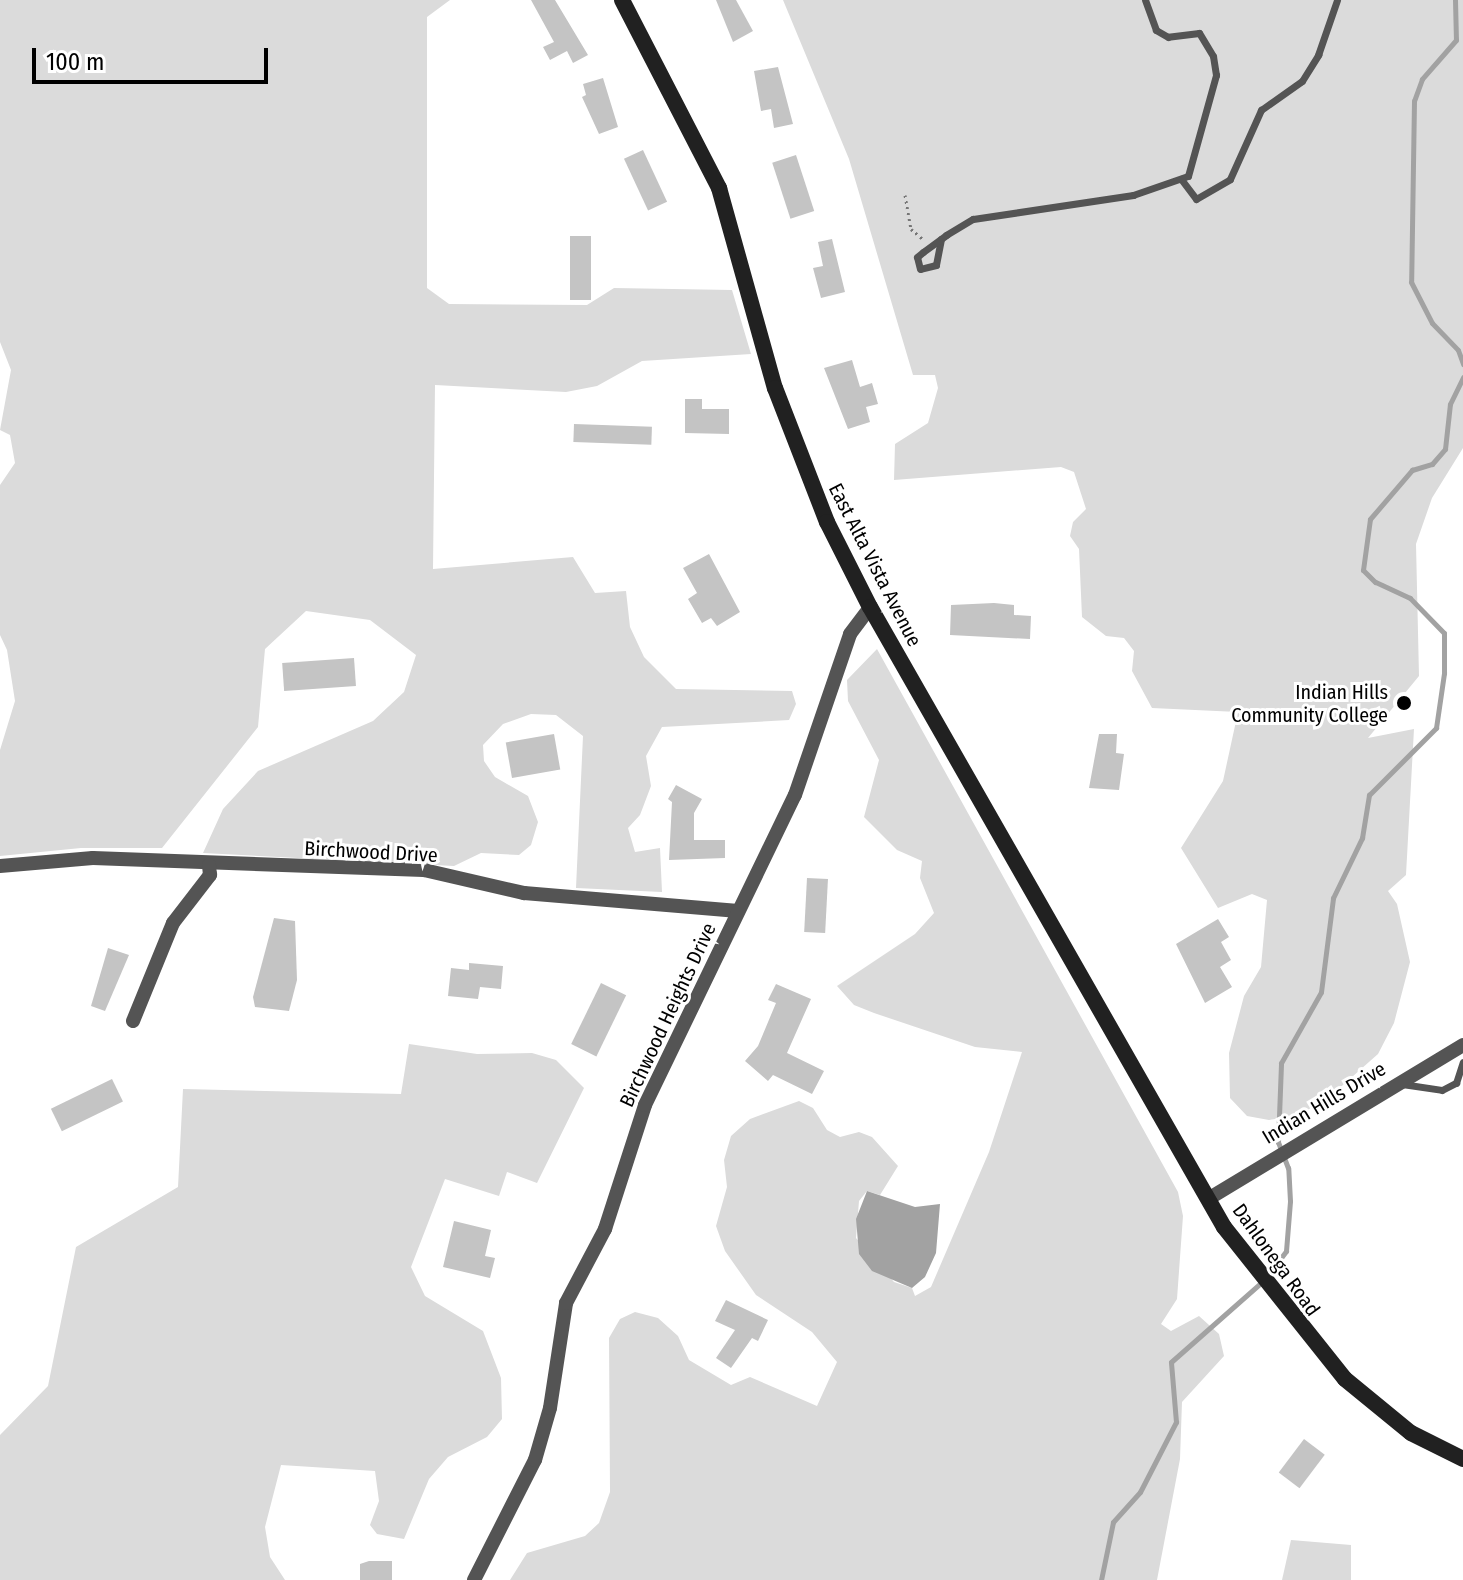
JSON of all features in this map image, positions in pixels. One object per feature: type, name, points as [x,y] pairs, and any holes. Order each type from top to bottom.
[{"type":"main road","name":"East Alta Vista Avenue","points":[[622,0],[719,188],[777,392],[827,522],[870,607],[1114,1033]]},
{"type":"main road","name":"Dahlonega Road","points":[[1114,1033],[1208,1199],[1259,1273],[1345,1379],[1411,1433],[1463,1459]]},
{"type":"street","name":"Birchwood Heights Drive","points":[[474,1580],[535,1460],[550,1408],[566,1303],[605,1229],[645,1105],[816,744],[850,634],[870,607]]},
{"type":"street","name":"Birchwood Drive","points":[[0,866],[93,858],[209,865],[424,870],[524,893],[738,911]]},
{"type":"street","points":[[133,1021],[173,923],[210,875],[209,865]]},
{"type":"street","name":"Indian Hills Drive","points":[[1208,1199],[1463,1045]]},
{"type":"lane","points":[[941,239],[936,265],[924,271],[917,257],[941,239],[973,219],[993,213],[1133,195],[1181,179],[1192,165],[1201,112],[1216,75],[1213,56],[1199,33],[1168,37],[1156,30],[1145,0]]},
{"type":"lane","points":[[1181,179],[1196,199],[1230,179],[1261,110],[1302,81],[1318,55],[1337,0]]},
{"type":"lane","points":[[1396,1083],[1442,1090],[1456,1083],[1463,1062]]},
{"type":"path","points":[[905,195],[911,229],[933,246]]},
{"type":"shaded area","points":[[0,0],[450,0],[427,17],[427,288],[449,304],[587,305],[614,288],[732,290],[751,354],[642,361],[597,386],[566,392],[435,385],[433,569],[573,557],[595,593],[626,591],[630,627],[644,657],[676,689],[792,691],[796,704],[789,720],[662,727],[646,756],[651,786],[640,815],[628,828],[635,852],[660,848],[662,892],[576,888],[583,736],[556,715],[531,714],[503,724],[483,745],[484,761],[495,777],[528,796],[538,822],[531,845],[519,855],[481,853],[454,866],[203,853],[223,809],[258,771],[373,721],[404,692],[416,655],[370,620],[306,611],[265,649],[258,727],[162,848],[81,848],[0,856],[0,750],[15,701],[7,650],[0,635],[0,485],[15,463],[10,435],[0,430],[11,370],[0,342]]},
{"type":"shaded area","points":[[783,0],[1463,0],[1463,448],[1432,498],[1416,544],[1419,676],[1368,738],[1414,729],[1406,875],[1388,891],[1397,904],[1410,962],[1394,1023],[1378,1054],[1326,1100],[1296,1116],[1269,1120],[1247,1116],[1230,1098],[1229,1053],[1244,996],[1261,967],[1267,900],[1252,894],[1218,908],[1181,848],[1223,781],[1238,712],[1152,708],[1132,671],[1134,651],[1124,638],[1106,636],[1082,617],[1079,549],[1070,536],[1073,522],[1086,509],[1074,472],[1061,467],[894,480],[895,444],[928,423],[938,388],[935,375],[913,375],[849,159]]},
{"type":"shaded area","points":[[877,649],[1178,1192],[1183,1216],[1177,1299],[1161,1324],[1171,1331],[1199,1316],[1219,1334],[1224,1356],[1182,1402],[1180,1459],[1157,1580],[510,1580],[527,1553],[585,1536],[599,1523],[610,1492],[609,1338],[620,1319],[635,1312],[658,1318],[678,1336],[689,1360],[731,1385],[750,1377],[817,1406],[837,1362],[812,1332],[756,1295],[725,1251],[716,1226],[727,1187],[724,1160],[731,1136],[750,1119],[799,1101],[813,1108],[827,1130],[840,1137],[859,1132],[872,1137],[898,1166],[880,1195],[867,1191],[859,1201],[856,1238],[894,1282],[912,1288],[915,1296],[931,1287],[989,1152],[1022,1052],[975,1047],[874,1013],[854,1005],[837,986],[915,934],[934,913],[920,878],[922,861],[897,850],[864,817],[879,760],[848,701],[847,680]]},
{"type":"shaded area","points":[[409,1044],[477,1054],[532,1053],[556,1060],[584,1088],[537,1183],[507,1172],[499,1196],[445,1179],[411,1267],[425,1296],[483,1331],[501,1378],[502,1419],[487,1437],[448,1457],[429,1479],[404,1539],[377,1534],[370,1525],[379,1501],[375,1471],[281,1465],[265,1527],[270,1557],[285,1580],[0,1580],[0,1435],[48,1386],[76,1247],[178,1187],[183,1089],[401,1094]]},
{"type":"shaded area","points":[[867,1191],[915,1207],[940,1204],[936,1253],[925,1277],[912,1288],[872,1271],[859,1254],[856,1219]]},
{"type":"shaded area","points":[[1291,1540],[1351,1545],[1351,1580],[1282,1580]]},
{"type":"building","points":[[531,0],[555,0],[588,55],[573,63],[567,51],[550,60],[543,47],[554,42]]},
{"type":"building","points":[[716,0],[736,0],[753,31],[733,42]]},
{"type":"building","points":[[778,67],[793,124],[774,128],[771,109],[761,111],[754,71]]},
{"type":"building","points":[[603,78],[618,127],[599,134],[582,97],[586,95],[583,84]]},
{"type":"building","points":[[643,150],[667,202],[648,211],[624,159]]},
{"type":"building","points":[[796,155],[814,211],[790,219],[772,163]]},
{"type":"building","points":[[570,236],[591,236],[591,300],[570,300]]},
{"type":"building","points":[[832,239],[845,292],[821,298],[813,268],[823,266],[818,242]]},
{"type":"building","points":[[852,360],[860,387],[872,383],[878,404],[866,407],[870,422],[848,429],[824,368]]},
{"type":"building","points":[[685,399],[702,399],[702,409],[729,409],[729,434],[685,433]]},
{"type":"building","points":[[574,424],[652,427],[651,445],[573,442]]},
{"type":"building","points":[[709,554],[740,612],[717,626],[711,618],[702,623],[688,599],[697,593],[683,568]]},
{"type":"building","points":[[951,605],[1014,605],[1014,615],[1031,616],[1030,639],[950,635]]},
{"type":"building","points":[[354,658],[356,686],[284,691],[282,663]]},
{"type":"building","points":[[554,734],[560,769],[512,778],[506,743]]},
{"type":"building","points":[[1099,734],[1117,734],[1116,753],[1124,754],[1119,790],[1089,788]]},
{"type":"building","points":[[676,785],[702,799],[694,813],[694,840],[725,840],[725,858],[669,860],[672,802],[668,799]]},
{"type":"building","points":[[807,878],[828,879],[825,933],[804,932]]},
{"type":"building","points":[[274,918],[295,921],[297,980],[289,1011],[255,1007],[253,997]]},
{"type":"building","points":[[1218,919],[1229,937],[1221,942],[1231,960],[1220,967],[1232,987],[1205,1003],[1176,944]]},
{"type":"building","points":[[108,948],[129,955],[105,1011],[91,1006]]},
{"type":"building","points":[[469,963],[503,966],[501,989],[480,987],[478,999],[448,996],[451,968],[469,970]]},
{"type":"building","points":[[601,983],[626,995],[596,1056],[571,1044]]},
{"type":"building","points":[[776,984],[811,999],[787,1053],[824,1071],[812,1094],[773,1075],[768,1081],[745,1061],[758,1046],[776,1003],[768,1000]]},
{"type":"building","points":[[112,1079],[123,1101],[62,1131],[51,1109]]},
{"type":"building","points":[[454,1221],[491,1230],[485,1256],[495,1258],[490,1278],[443,1267]]},
{"type":"building","points":[[726,1300],[768,1320],[758,1341],[752,1338],[731,1368],[716,1358],[735,1330],[715,1321]]},
{"type":"building","points":[[1304,1439],[1325,1455],[1299,1488],[1279,1473]]},
{"type":"building","points":[[392,1561],[392,1580],[360,1580],[360,1564]]},
{"type":"waterway","points":[[1455,0],[1456,40],[1422,79],[1414,101],[1411,282],[1432,323],[1458,350],[1463,364]]},
{"type":"waterway","points":[[1101,1580],[1113,1522],[1140,1492],[1176,1422],[1171,1362],[1265,1279],[1286,1251],[1290,1201],[1288,1168],[1278,1142],[1281,1063],[1321,992],[1333,898],[1362,838],[1369,795],[1436,728],[1444,673],[1444,633],[1410,598],[1375,582],[1363,570],[1370,519],[1412,470],[1432,464],[1445,449],[1450,404],[1463,377]]},
{"type":"place","name":"Indian Hills Community College","points":[[1404,703]]}]
